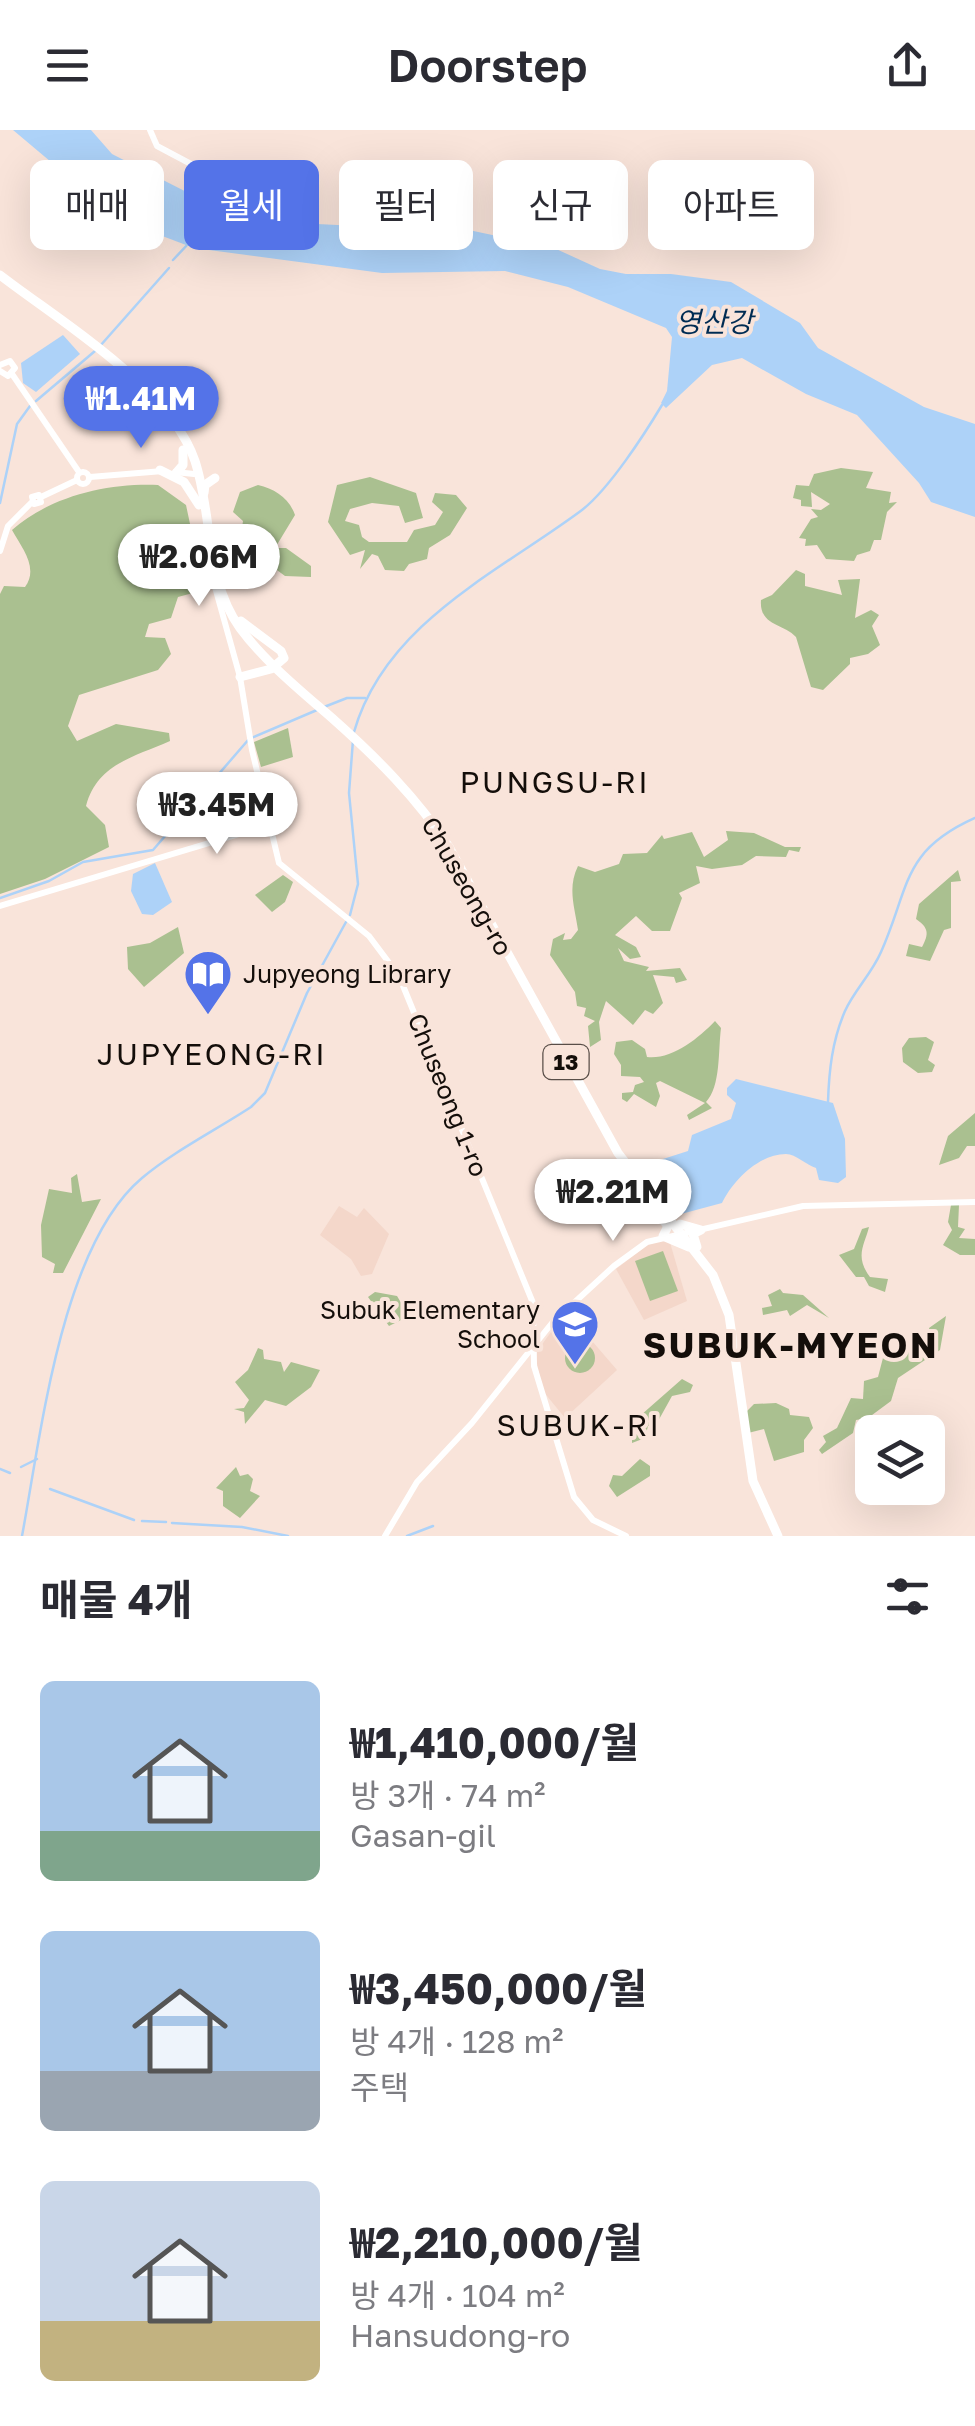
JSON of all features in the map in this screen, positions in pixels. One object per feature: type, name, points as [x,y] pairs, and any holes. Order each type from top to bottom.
[{"type":"main road","name":"Chuseong-ro","points":[[0,277],[159,404],[182,433],[194,469],[214,566],[227,603],[240,628],[267,660]]},
{"type":"main road","name":"Chuseong-ro","points":[[101,356],[157,408],[194,469]]},
{"type":"main road","points":[[177,472],[183,465],[184,450]]},
{"type":"main road","points":[[194,469],[212,477],[204,484],[201,503]]},
{"type":"main road","points":[[160,470],[184,482],[201,503]]},
{"type":"main road","name":"Chuseong-ro","points":[[201,503],[210,570],[230,618],[280,673],[420,806],[450,847],[584,1096],[642,1188],[713,1275],[729,1315],[752,1490],[775,1536]]},
{"type":"main road","points":[[227,603],[252,632],[283,654],[283,662],[271,669],[240,677]]},
{"type":"main road","name":"Chuseong-ro","points":[[371,758],[430,826],[632,1182],[681,1232],[718,1298],[736,1376]]},
{"type":"main road","points":[[632,1182],[668,1226],[662,1236],[690,1248]]},
{"type":"main road","points":[[642,1188],[679,1224],[701,1230]]},
{"type":"main road","points":[[701,1230],[694,1234],[694,1241],[713,1275]]},
{"type":"street","points":[[150,130],[157,146],[184,160]]},
{"type":"street","points":[[1,367],[14,363],[12,374]]},
{"type":"street","points":[[1,367],[12,374],[86,484],[90,477],[194,469]]},
{"type":"street","points":[[0,552],[8,526],[32,502],[33,496],[40,497],[78,476]]},
{"type":"street","points":[[0,906],[269,824],[240,677],[210,570]]},
{"type":"street","name":"Chuseong 1-ro","points":[[269,824],[284,870],[359,928],[386,953],[399,976],[536,1319]]},
{"type":"street","points":[[385,1536],[417,1482],[548,1328],[614,1266],[662,1236],[803,1206],[975,1202]]},
{"type":"street","points":[[548,1328],[536,1319],[531,1350],[576,1503],[593,1520],[626,1536]]},
{"type":"shaded area","points":[[339,1206],[357,1217],[364,1208],[389,1234],[372,1274],[361,1276],[351,1259],[320,1235]]},
{"type":"shaded area","points":[[669,1239],[687,1301],[644,1320],[616,1269],[649,1244]]},
{"type":"shaded area","name":"Subuk Elementary School","points":[[562,1317],[572,1329],[586,1334],[617,1370],[565,1418],[543,1391],[535,1354]]},
{"type":"green space","points":[[841,468],[873,472],[866,488],[891,492],[889,503],[897,502],[887,512],[881,540],[874,540],[870,551],[857,555],[854,561],[826,559],[817,545],[805,546],[806,539],[799,538],[811,519],[818,517],[811,509],[821,510],[830,504],[811,492],[812,507],[801,506],[801,500],[793,498],[796,485],[809,486],[814,474]]},
{"type":"green space","points":[[370,477],[416,493],[423,518],[405,523],[399,506],[372,503],[350,509],[345,521],[359,525],[362,537],[369,542],[407,542],[414,530],[435,525],[443,512],[432,502],[435,493],[456,495],[467,508],[450,535],[429,548],[427,559],[409,564],[404,571],[385,570],[378,556],[372,554],[360,569],[365,550],[350,555],[328,522],[337,485]]},
{"type":"green space","points":[[158,485],[186,505],[204,590],[178,597],[171,618],[149,624],[145,637],[165,638],[171,654],[158,670],[79,695],[68,726],[77,741],[116,724],[169,733],[170,741],[108,771],[91,792],[86,806],[105,825],[109,847],[45,879],[0,894],[0,594],[4,586],[25,587],[30,573],[28,558],[12,530],[44,508],[80,494],[119,486]]},
{"type":"green space","points":[[258,485],[281,495],[292,509],[295,515],[275,548],[286,548],[311,566],[311,577],[285,576],[258,556],[249,559],[252,578],[228,587],[221,552],[240,541],[243,521],[233,512],[240,492]]},
{"type":"green space","points":[[796,570],[805,574],[805,586],[842,595],[838,580],[860,579],[855,618],[871,610],[879,615],[872,626],[880,645],[868,654],[850,658],[850,664],[823,690],[811,687],[796,637],[768,619],[761,608],[761,600],[772,595]]},
{"type":"green space","points":[[288,728],[293,757],[261,767],[254,742]]},
{"type":"green space","points":[[726,831],[754,833],[785,847],[801,847],[799,852],[789,850],[786,857],[756,856],[742,865],[712,869],[696,866],[700,883],[679,893],[682,898],[670,931],[652,931],[636,916],[615,935],[636,947],[641,957],[630,959],[618,948],[624,961],[649,967],[646,971],[680,968],[687,980],[676,983],[674,977],[653,975],[663,1003],[653,1014],[645,1010],[633,1025],[606,1001],[599,1022],[601,1040],[590,1047],[588,1026],[595,1021],[584,1016],[586,1008],[577,1006],[575,992],[550,955],[553,939],[565,933],[563,940],[571,939],[578,930],[572,890],[578,866],[595,872],[619,864],[623,854],[647,853],[662,835],[664,839],[692,832],[704,857],[728,840]]},
{"type":"green space","points":[[958,870],[961,881],[951,882],[951,928],[944,930],[930,961],[906,956],[909,944],[922,947],[926,938],[927,931],[916,919],[919,904]]},
{"type":"green space","points":[[283,875],[293,882],[285,902],[272,912],[255,895]]},
{"type":"green space","points":[[178,927],[184,953],[144,987],[128,969],[127,947],[150,943]]},
{"type":"green space","points":[[715,1021],[721,1028],[717,1078],[706,1102],[712,1108],[689,1120],[687,1115],[705,1103],[660,1081],[656,1083],[660,1096],[656,1107],[634,1094],[627,1102],[622,1099],[622,1093],[633,1092],[635,1085],[644,1082],[640,1077],[621,1076],[621,1065],[614,1054],[616,1042],[632,1040],[645,1049],[647,1057],[656,1057],[675,1052]]},
{"type":"green space","points":[[926,1037],[934,1042],[928,1060],[935,1065],[932,1072],[918,1073],[903,1062],[902,1048],[909,1038]]},
{"type":"green space","points":[[975,1113],[975,1146],[967,1146],[959,1158],[939,1165],[948,1136]]},
{"type":"green space","points":[[77,1174],[82,1202],[101,1199],[63,1273],[53,1273],[55,1264],[42,1257],[41,1225],[49,1189],[72,1193],[71,1178]]},
{"type":"green space","points":[[951,1205],[959,1205],[958,1227],[965,1229],[959,1238],[975,1239],[975,1255],[960,1255],[943,1245],[952,1230],[948,1222]]},
{"type":"green space","points":[[869,1227],[862,1250],[863,1263],[870,1277],[888,1279],[885,1292],[869,1286],[864,1277],[856,1277],[839,1255],[854,1249],[862,1229]]},
{"type":"green space","points":[[663,1251],[678,1291],[650,1301],[635,1261]]},
{"type":"green space","points":[[780,1289],[783,1293],[803,1295],[829,1318],[807,1305],[790,1316],[787,1310],[763,1315],[762,1308],[772,1306],[768,1295]]},
{"type":"green space","points":[[375,1292],[397,1296],[409,1316],[389,1326],[368,1297]]},
{"type":"green space","points":[[946,1316],[940,1350],[898,1378],[891,1401],[872,1415],[855,1415],[853,1433],[822,1454],[819,1450],[826,1442],[823,1436],[837,1428],[851,1398],[863,1399],[864,1381],[878,1377],[884,1354],[890,1350],[903,1356],[906,1348],[911,1352],[930,1337],[929,1328]]},
{"type":"green space","points":[[580,1343],[594,1352],[595,1358],[586,1372],[580,1373],[566,1364],[565,1358],[574,1344]]},
{"type":"green space","points":[[258,1348],[263,1350],[264,1359],[281,1362],[284,1372],[291,1362],[320,1370],[311,1387],[286,1406],[265,1400],[245,1424],[244,1412],[234,1409],[244,1408],[249,1400],[235,1382],[248,1370]]},
{"type":"green space","points":[[682,1379],[693,1385],[690,1392],[672,1396],[657,1423],[648,1426],[645,1438],[632,1443],[632,1434],[641,1429],[641,1415]]},
{"type":"green space","points":[[776,1403],[789,1409],[790,1415],[809,1417],[813,1428],[804,1440],[804,1452],[774,1461],[764,1429],[748,1433],[745,1413],[754,1404]]},
{"type":"green space","points":[[640,1459],[650,1466],[650,1476],[617,1497],[609,1486],[613,1475],[622,1476]]},
{"type":"green space","points":[[236,1467],[240,1476],[248,1474],[253,1479],[250,1491],[260,1496],[240,1518],[223,1506],[223,1491],[216,1488]]},
{"type":"water","name":"영산강","points":[[13,130],[91,130],[112,154],[124,160],[49,160]]},
{"type":"water","name":"영산강","points":[[164,181],[184,191],[184,244],[164,237]]},
{"type":"water","name":"영산강","points":[[319,224],[339,225],[339,250],[473,250],[473,231],[493,235],[493,250],[558,250],[600,269],[626,274],[671,274],[731,282],[800,323],[818,348],[924,407],[975,424],[975,517],[931,502],[919,483],[857,415],[806,394],[742,358],[712,365],[666,408],[661,403],[667,391],[672,337],[666,328],[568,287],[505,271],[382,273],[209,250],[319,250]]},
{"type":"water","points":[[63,335],[80,354],[36,392],[23,383],[21,363]]},
{"type":"water","points":[[155,863],[172,902],[153,915],[142,914],[131,891],[133,874]]},
{"type":"water","points":[[736,1079],[833,1103],[845,1139],[846,1177],[838,1183],[819,1180],[816,1168],[790,1154],[776,1155],[747,1171],[722,1203],[681,1214],[658,1192],[650,1176],[663,1159],[688,1151],[692,1135],[731,1119],[736,1103],[727,1095],[727,1088]]},
{"type":"waterway","points":[[173,260],[184,248]]},
{"type":"waterway","points":[[100,346],[169,268]]},
{"type":"waterway","points":[[36,401],[95,351]]},
{"type":"waterway","points":[[354,732],[369,694],[391,660],[418,630],[448,603],[592,501],[625,461],[662,405]]},
{"type":"waterway","points":[[0,503],[17,424],[30,406]]},
{"type":"waterway","points":[[324,707],[347,698],[365,698]]},
{"type":"waterway","points":[[0,898],[49,881],[83,862],[153,850],[249,739],[317,710]]},
{"type":"waterway","points":[[350,915],[358,884],[349,793],[353,740]]},
{"type":"waterway","points":[[828,1102],[832,1056],[841,1022],[881,952],[911,873],[933,844],[975,818]]},
{"type":"waterway","points":[[22,1536],[59,1345],[92,1248],[114,1209],[142,1178],[251,1107],[265,1093],[307,993],[346,922]]},
{"type":"waterway","points":[[21,1467],[37,1459]]},
{"type":"waterway","points":[[0,1469],[10,1473]]},
{"type":"waterway","points":[[50,1489],[134,1520]]},
{"type":"waterway","points":[[142,1521],[166,1522]]},
{"type":"waterway","points":[[172,1523],[242,1527],[288,1536]]},
{"type":"waterway","points":[[407,1536],[433,1526]]},
{"type":"place","name":"Jupyeong Library","points":[[208,1016]]},
{"type":"place","name":"Subuk Elementary School","points":[[575,1366]]},
{"type":"district","name":"PUNGSU-RI","points":[[555,783]]},
{"type":"district","name":"JUPYEONG-RI","points":[[212,1055]]},
{"type":"district","name":"SUBUK-MYEON","points":[[791,1346]]},
{"type":"district","name":"SUBUK-RI","points":[[579,1426]]}]
